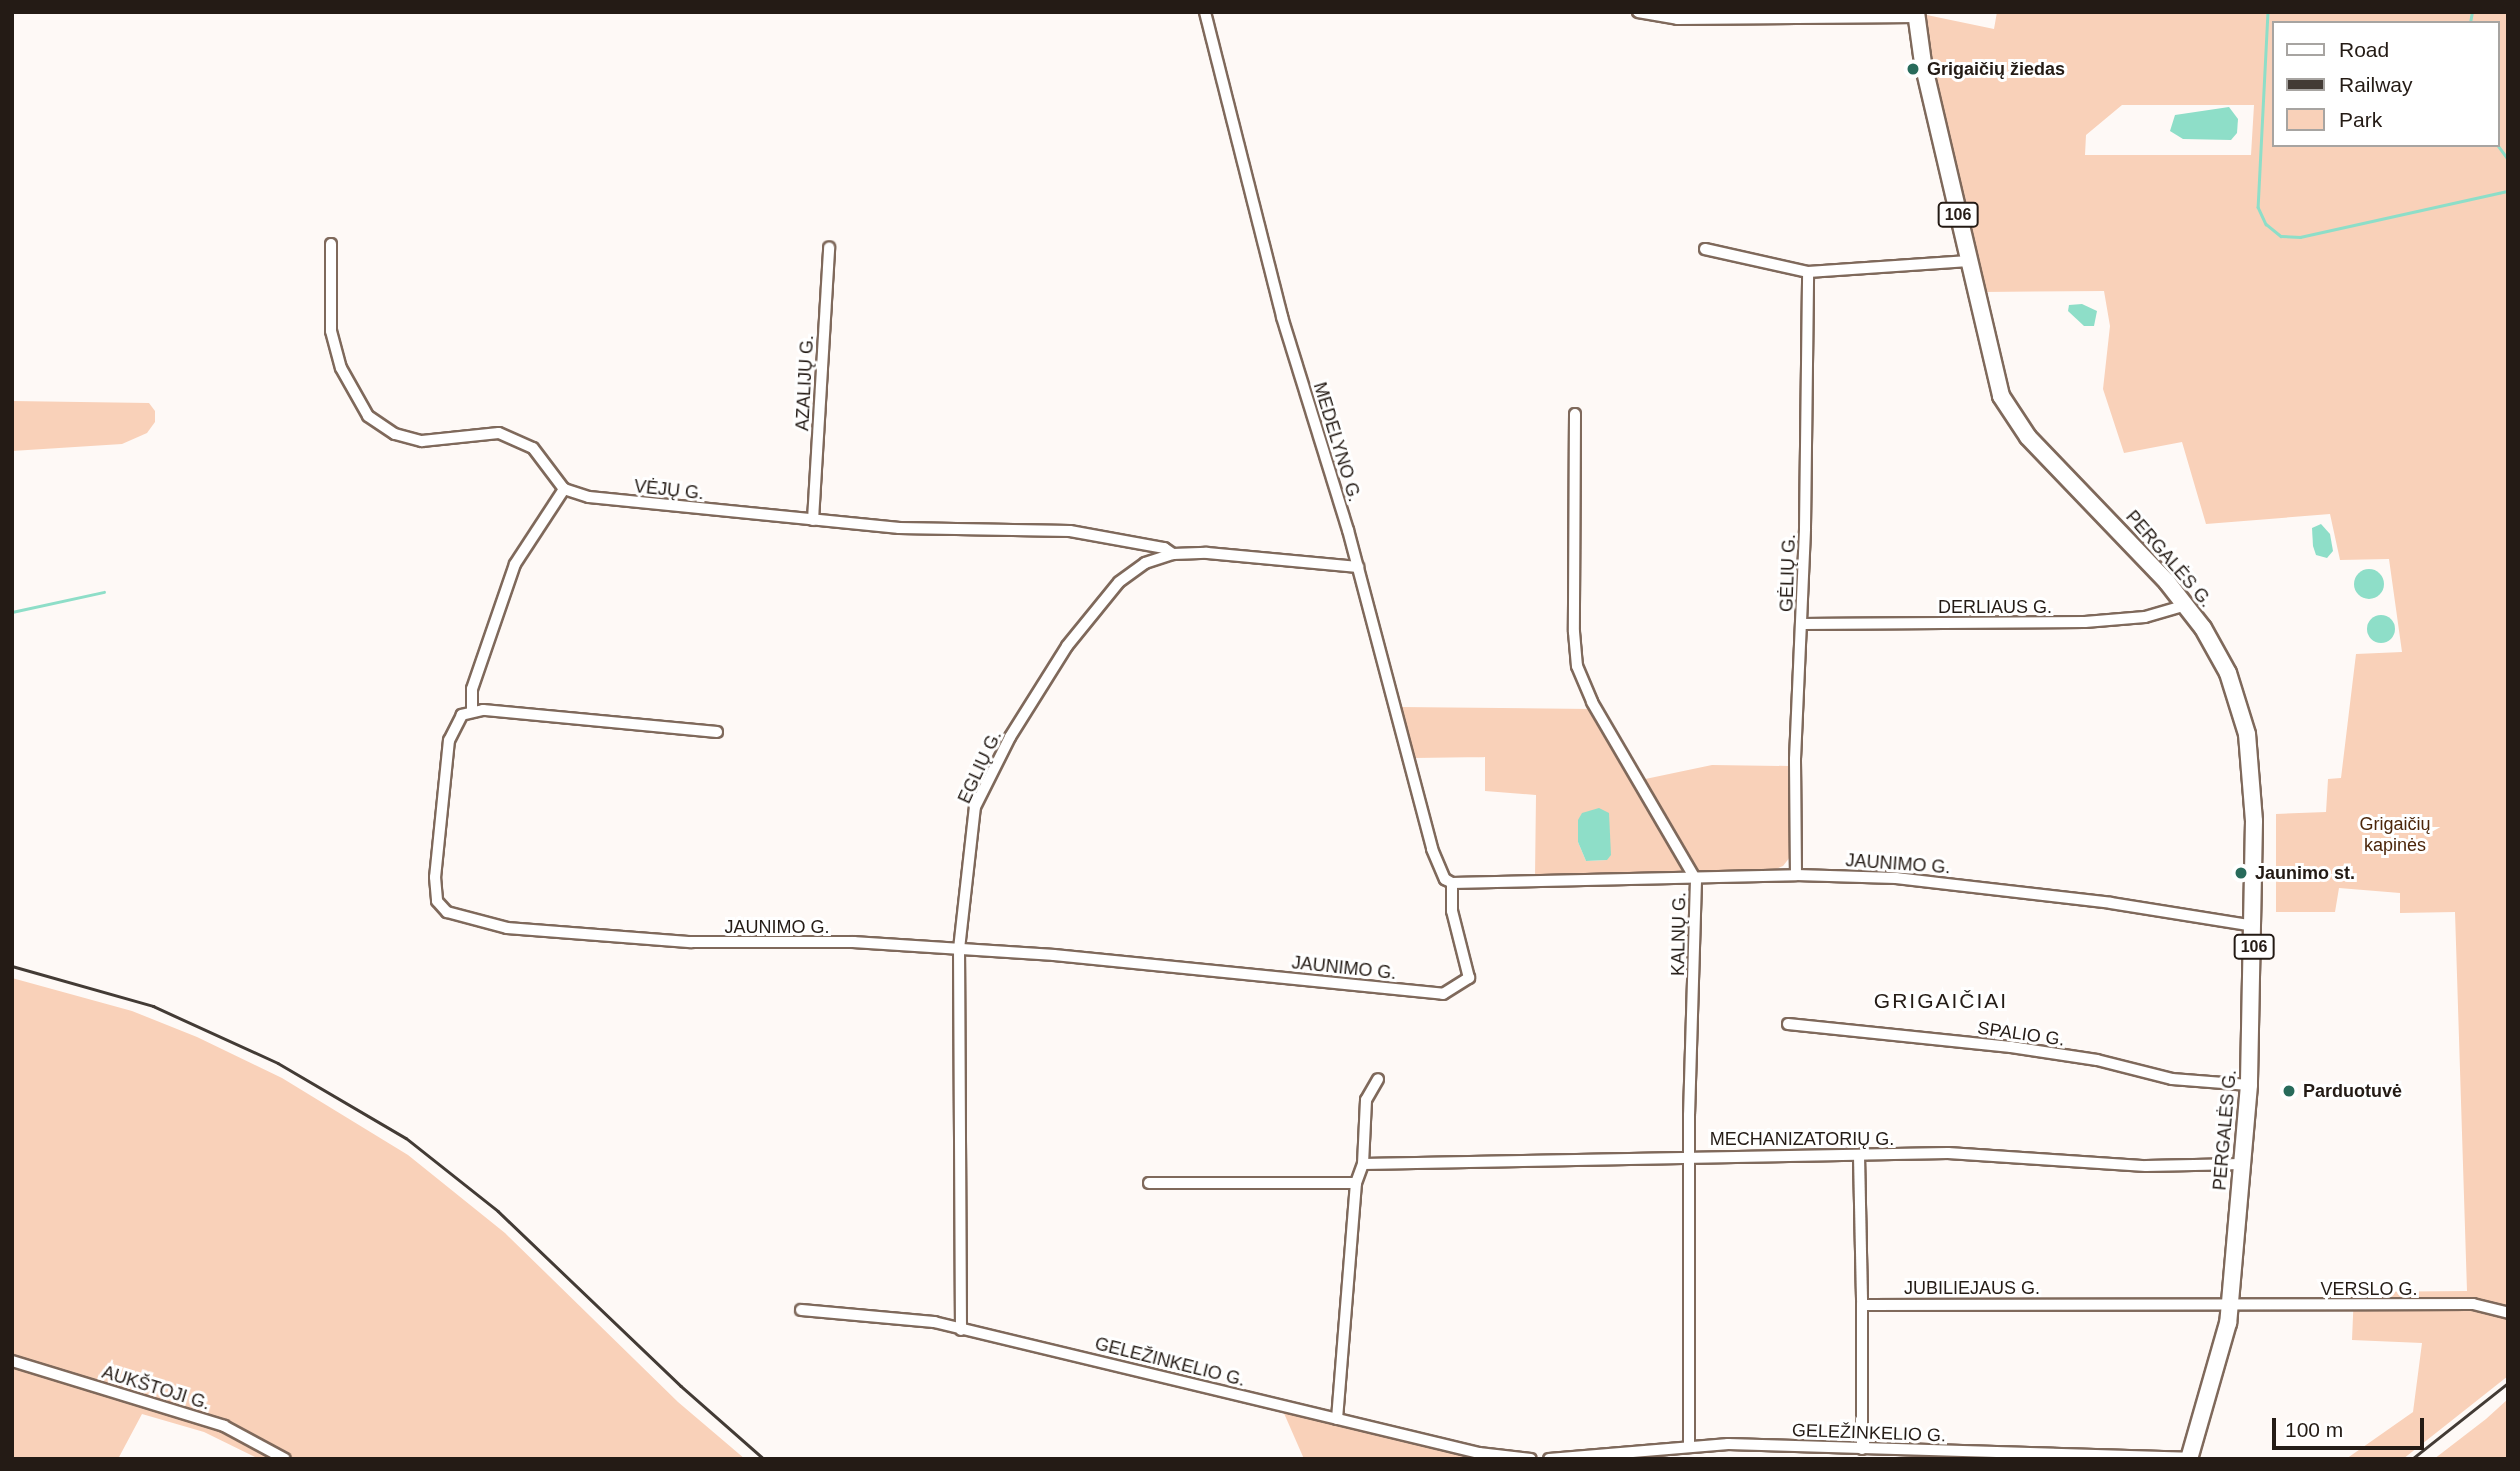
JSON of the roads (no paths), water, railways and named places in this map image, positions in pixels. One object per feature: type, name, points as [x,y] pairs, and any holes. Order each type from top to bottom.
[{"type":"main road","name":"PERGALĖS G.","points":[[1916,15],[1993,373],[2017,424],[2186,605],[2228,673],[2247,734],[2253,777],[2255,926],[2249,1085],[2230,1306],[2212,1387],[2189,1458]]},
{"type":"street","name":"MEDELYNO G.","points":[[1205,12],[1282,317],[1358,567],[1432,849],[1448,881]]},
{"type":"street","points":[[1638,12],[1677,19],[1916,15]]},
{"type":"street","points":[[331,244],[335,352],[349,387],[368,416],[395,434],[422,441],[483,432],[516,439],[540,454],[564,489],[515,564],[475,680],[472,710],[717,732]]},
{"type":"street","name":"AZALIJŲ G.","points":[[813,520],[829,247]]},
{"type":"street","points":[[1705,249],[1808,272],[1969,261]]},
{"type":"street","name":"GĖLIŲ G.","points":[[1796,875],[1794,759],[1802,624],[1808,272]]},
{"type":"street","name":"KALNŲ G.","points":[[1575,414],[1574,632],[1577,666],[1592,702],[1696,880],[1689,1156],[1689,1444]]},
{"type":"street","name":"VĖJŲ G.","points":[[564,489],[589,497],[899,528],[1070,531],[1164,548],[1173,554]]},
{"type":"street","name":"EGLIŲ G.","points":[[961,1330],[959,949],[975,807],[1010,737],[1066,646],[1119,582],[1138,567],[1173,554],[1207,552],[1358,567]]},
{"type":"street","name":"DERLIAUS G.","points":[[1802,624],[2085,622],[2145,617],[2186,605]]},
{"type":"street","name":"JAUNIMO G.","points":[[472,710],[454,724],[449,740],[435,877],[437,901],[447,912],[507,928],[634,938],[959,949],[1443,994],[1469,978],[1452,911],[1448,881],[1696,880],[1796,875],[1944,882],[2255,926]]},
{"type":"street","name":"SPALIO G.","points":[[1787,1024],[2011,1047],[2096,1060],[2172,1079],[2249,1085]]},
{"type":"street","points":[[1337,1419],[1356,1183],[1363,1164],[1367,1100],[1378,1079]]},
{"type":"street","name":"MECHANIZATORIŲ G.","points":[[1363,1164],[1948,1153],[2146,1166],[2242,1164]]},
{"type":"street","points":[[1859,1156],[1863,1304],[1862,1449]]},
{"type":"street","points":[[1149,1183],[1356,1183]]},
{"type":"street","name":"JUBILIEJAUS G.","points":[[1863,1304],[2230,1306]]},
{"type":"street","name":"VERSLO G.","points":[[2230,1306],[2473,1304],[2508,1313]]},
{"type":"street","name":"GELEŽINKELIO G.","points":[[801,1310],[934,1322],[1479,1453],[1531,1459]]},
{"type":"street","name":"AUKŠTOJI G.","points":[[12,1361],[198,1417],[285,1459]]},
{"type":"street","name":"GELEŽINKELIO G.","points":[[1549,1459],[1594,1458],[1689,1444],[2189,1458]]},
{"type":"waterway","points":[[2268,12],[2258,207],[2266,224],[2281,236],[2300,237],[2508,191]]},
{"type":"waterway","points":[[2470,21],[2472,12]]},
{"type":"waterway","points":[[2499,147],[2508,159]]},
{"type":"waterway","points":[[12,612],[104,592]]},
{"type":"railway","points":[[12,966],[153,1006],[278,1063],[406,1138],[498,1211],[681,1386],[764,1459]]},
{"type":"railway","points":[[2412,1459],[2508,1383]]},
{"type":"place","name":"Grigaičių žiedas","points":[[1913,69]]},
{"type":"place","name":"Jaunimo st.","points":[[2241,873]]},
{"type":"place","name":"Parduotuvė","points":[[2289,1091]]},
{"type":"district","name":"GRIGAIČIAI","points":[[1941,1001]]},
{"type":"park label","name":"Grigaičių kapinės","points":[[2395,835]]}]
